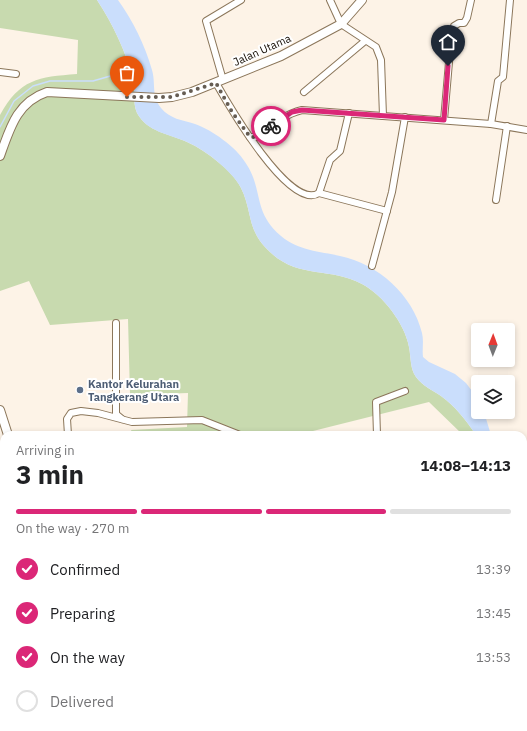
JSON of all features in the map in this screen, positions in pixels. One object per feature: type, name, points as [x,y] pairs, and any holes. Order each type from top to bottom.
[{"type":"street","points":[[241,0],[206,21],[220,81],[232,112],[274,168],[295,190],[313,196],[319,193],[387,211]]},
{"type":"street","points":[[330,0],[341,24],[376,47],[381,60],[383,116]]},
{"type":"street","name":"Jalan Utama","points":[[0,156],[11,126],[21,109],[36,96],[47,92],[132,98],[172,97],[220,81],[281,56],[341,24],[362,0]]},
{"type":"street","points":[[444,120],[454,26],[459,23],[464,23],[467,18],[470,0]]},
{"type":"street","points":[[491,124],[498,81],[503,76],[510,0]]},
{"type":"street","points":[[304,92],[365,41]]},
{"type":"street","points":[[0,72],[16,74]]},
{"type":"street","points":[[250,137],[259,137],[292,112],[302,110],[491,124],[527,130]]},
{"type":"street","points":[[319,193],[330,160],[340,151],[349,113]]},
{"type":"street","points":[[372,266],[387,211],[405,117]]},
{"type":"street","points":[[496,200],[507,126]]},
{"type":"street","points":[[116,323],[116,414],[122,419]]},
{"type":"street","points":[[377,431],[376,402],[405,391]]},
{"type":"street","points":[[68,431],[67,419],[71,414],[81,411],[93,412],[139,422],[202,420],[230,431]]},
{"type":"street","points":[[1,414],[7,431]]},
{"type":"green space","points":[[0,0],[97,0],[114,28],[123,48],[134,83],[134,100],[137,113],[141,119],[159,132],[199,148],[228,171],[241,188],[245,197],[253,228],[257,236],[270,252],[292,266],[303,270],[350,279],[362,284],[378,295],[392,311],[403,329],[407,338],[411,363],[416,377],[451,404],[473,431],[459,431],[429,402],[313,431],[131,431],[187,427],[188,393],[130,395],[128,319],[50,325],[29,281],[0,291],[0,115],[7,103],[15,94],[31,82],[51,77],[77,74],[78,40],[0,28]]},
{"type":"water","points":[[97,0],[118,0],[129,16],[142,42],[149,61],[153,75],[156,99],[161,108],[172,117],[195,124],[216,135],[230,145],[241,156],[251,172],[266,218],[281,236],[302,248],[354,260],[368,266],[392,283],[411,306],[417,319],[423,336],[423,357],[429,362],[455,374],[466,383],[471,390],[471,419],[486,419],[490,431],[473,431],[451,404],[416,377],[411,363],[407,338],[403,329],[392,311],[378,295],[362,284],[350,279],[303,270],[292,266],[270,252],[262,244],[253,228],[245,197],[241,188],[227,171],[215,159],[199,148],[159,132],[141,119],[137,113],[134,100],[134,83],[130,69],[114,28]]},
{"type":"waterway","points":[[0,127],[14,101],[33,86],[50,81],[93,81],[131,70]]},
{"type":"way so far","points":[[127,97],[172,97],[192,92],[216,83],[232,112],[250,137],[259,137],[271,126]]},
{"type":"place","name":"Kantor Kelurahan Tangkerang Utara","points":[[80,390]]},
{"type":"route","points":[[271,126],[292,112],[302,110],[444,120],[448,66]]}]
